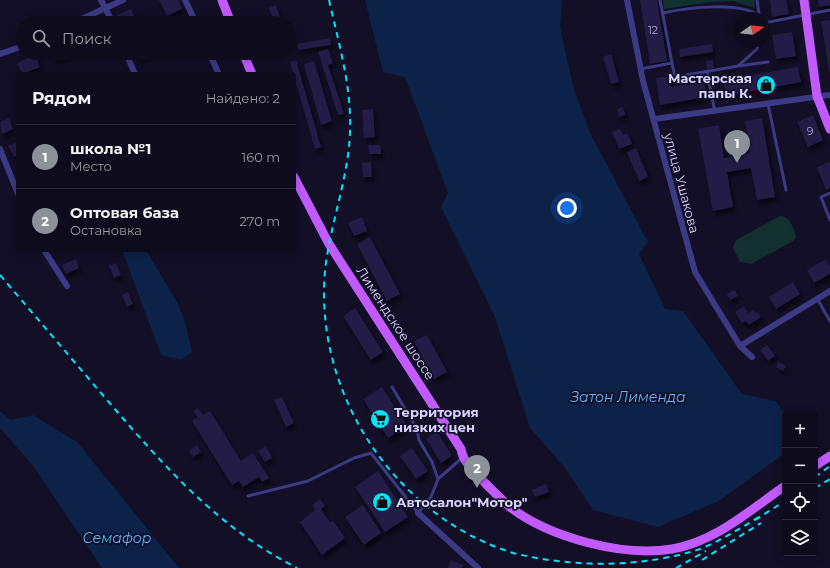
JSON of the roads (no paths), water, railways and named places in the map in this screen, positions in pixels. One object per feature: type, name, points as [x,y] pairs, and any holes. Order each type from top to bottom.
[{"type":"main road","points":[[222,0],[228,16]]},
{"type":"main road","points":[[804,0],[817,96],[830,129]]},
{"type":"main road","points":[[246,60],[251,72]]},
{"type":"main road","name":"Лимендское шоссе","points":[[296,181],[329,244],[461,449],[463,458],[481,479],[512,508],[542,525],[582,542],[646,551],[673,549],[710,537],[782,488]]},
{"type":"main road","points":[[818,464],[830,456]]},
{"type":"street","points":[[101,0],[109,16]]},
{"type":"street","points":[[88,16],[123,0]]},
{"type":"street","points":[[185,0],[193,16]]},
{"type":"street","name":"улица Ушакова","points":[[627,0],[640,69],[695,272],[740,346],[752,357]]},
{"type":"street","points":[[0,54],[16,48]]},
{"type":"street","points":[[129,60],[134,72]]},
{"type":"street","points":[[212,60],[218,72]]},
{"type":"street","points":[[654,119],[715,112],[830,95]]},
{"type":"street","points":[[0,149],[16,189]]},
{"type":"street","points":[[45,252],[67,286]]},
{"type":"street","points":[[740,346],[830,292]]},
{"type":"street","points":[[418,514],[478,568]]},
{"type":"lane","points":[[660,0],[675,77],[768,62]]},
{"type":"lane","points":[[757,0],[759,12]]},
{"type":"lane","points":[[663,12],[728,4],[744,7],[757,12]]},
{"type":"lane","points":[[770,22],[830,10]]},
{"type":"lane","points":[[738,66],[757,48]]},
{"type":"lane","points":[[640,69],[672,63]]},
{"type":"lane","points":[[707,72],[715,112]]},
{"type":"lane","points":[[768,104],[786,190]]},
{"type":"lane","points":[[830,193],[821,197],[830,220]]},
{"type":"lane","points":[[818,300],[830,321]]},
{"type":"lane","points":[[392,387],[417,429],[419,440],[432,462],[438,479]]},
{"type":"lane","points":[[248,496],[308,481],[354,458],[371,453],[418,514],[431,497],[438,479],[463,458]]},
{"type":"water","name":"Затон Лименда","points":[[365,0],[562,0],[560,27],[573,86],[590,133],[648,242],[639,254],[665,309],[683,311],[742,394],[776,401],[783,412],[782,455],[719,501],[658,527],[593,510],[565,468],[530,428],[495,317],[441,207],[448,193],[405,77],[383,72]]},
{"type":"water","points":[[123,252],[147,252],[178,304],[185,322],[192,352],[182,360],[161,355]]},
{"type":"water","name":"Семафор","points":[[0,411],[10,420],[33,415],[77,442],[179,568],[102,568],[34,467],[0,428]]},
{"type":"railway","points":[[329,0],[347,83],[350,133],[349,150],[343,185],[327,254],[325,271],[325,317],[333,362],[349,405],[371,444],[399,480],[432,511],[471,535],[513,553],[560,561],[609,564],[680,555],[710,545],[759,517]]},
{"type":"railway","points":[[0,275],[150,449],[194,494],[242,534],[268,552],[297,568]]},
{"type":"railway","points":[[818,475],[830,466]]},
{"type":"railway","points":[[818,486],[830,479]]},
{"type":"railway","points":[[755,520],[782,503]]},
{"type":"railway","points":[[702,560],[761,523]]},
{"type":"railway","points":[[676,568],[706,551]]},
{"type":"place","name":"Мастерская папы К.","points":[[766,85]]},
{"type":"place","name":"школа №1","points":[[737,163]]},
{"type":"place","name":"Территория низких цен","points":[[380,419]]},
{"type":"place","name":"Оптовая база","points":[[477,488]]},
{"type":"place","name":"Автосалон\"Мотор\"","points":[[382,502]]}]
